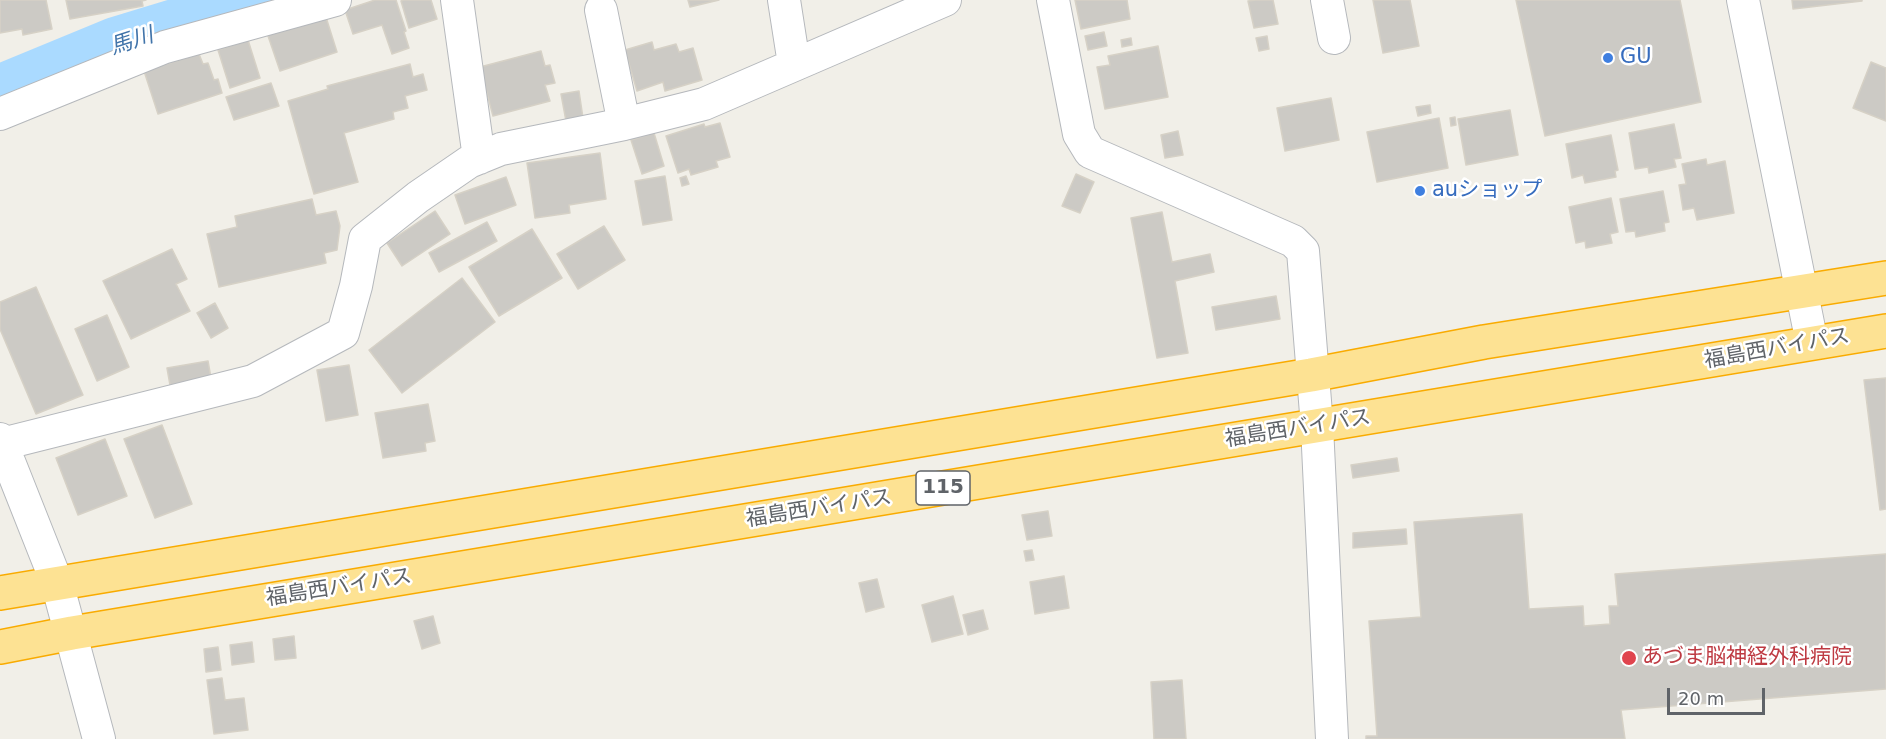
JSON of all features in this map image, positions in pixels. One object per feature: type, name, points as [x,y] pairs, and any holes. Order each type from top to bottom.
[{"type":"highway","name":"115","points":[[0,593],[1311,375],[1484,342],[1886,278]]},
{"type":"highway","name":"福島西バイパス","points":[[0,646],[1886,331]]},
{"type":"street","points":[[0,114],[165,48],[335,0]]},
{"type":"street","points":[[457,0],[479,158]]},
{"type":"street","points":[[784,0],[794,64]]},
{"type":"street","points":[[99,739],[57,583],[1,442],[253,381],[343,333],[356,286],[364,239],[418,197],[469,162],[501,149],[624,124],[704,104],[945,0]]},
{"type":"street","points":[[1053,0],[1079,134],[1090,152],[1293,241],[1303,251],[1311,375],[1317,426],[1332,739]]},
{"type":"street","points":[[1327,0],[1334,38]]},
{"type":"street","points":[[1743,0],[1812,344]]},
{"type":"street","points":[[601,10],[624,124]]},
{"type":"building","points":[[0,0],[46,0],[52,29],[23,35],[22,29],[0,33]]},
{"type":"building","points":[[66,0],[146,0],[142,1],[143,6],[70,19]]},
{"type":"building","points":[[375,0],[396,0],[409,48],[392,54],[382,25],[353,34],[345,10]]},
{"type":"building","points":[[431,0],[437,19],[409,28],[401,1]]},
{"type":"building","points":[[688,0],[719,0],[690,7]]},
{"type":"building","points":[[1075,0],[1127,0],[1130,19],[1081,29]]},
{"type":"building","points":[[1273,0],[1278,24],[1254,28],[1248,1]]},
{"type":"building","points":[[1373,0],[1410,0],[1419,46],[1383,53]]},
{"type":"building","points":[[1516,0],[1680,0],[1701,102],[1545,136]]},
{"type":"building","points":[[1792,0],[1862,0],[1862,1],[1793,9]]},
{"type":"building","points":[[325,14],[337,52],[280,71],[267,33]]},
{"type":"building","points":[[1104,32],[1107,46],[1088,50],[1085,36]]},
{"type":"building","points":[[1267,36],[1269,49],[1259,51],[1256,38]]},
{"type":"building","points":[[1131,38],[1132,45],[1122,47],[1121,40]]},
{"type":"building","points":[[248,40],[260,78],[230,88],[218,50]]},
{"type":"building","points":[[652,42],[654,50],[676,44],[679,52],[693,48],[702,80],[665,91],[663,82],[637,91],[625,50]]},
{"type":"building","points":[[1158,46],[1168,97],[1105,109],[1097,67],[1110,65],[1108,56]]},
{"type":"building","points":[[541,51],[545,66],[550,65],[555,83],[545,85],[550,101],[493,116],[480,67]]},
{"type":"building","points":[[199,54],[203,64],[208,63],[214,80],[218,79],[222,93],[158,114],[144,71]]},
{"type":"building","points":[[1871,62],[1886,68],[1886,121],[1853,108]]},
{"type":"building","points":[[410,64],[413,77],[423,74],[427,90],[405,96],[408,108],[393,112],[394,119],[344,133],[358,182],[314,194],[288,101],[328,89],[327,86]]},
{"type":"building","points":[[271,83],[279,106],[234,120],[226,97]]},
{"type":"building","points":[[579,91],[583,118],[566,121],[561,94]]},
{"type":"building","points":[[1331,98],[1339,140],[1285,151],[1277,108]]},
{"type":"building","points":[[1430,105],[1431,113],[1418,116],[1416,107]]},
{"type":"building","points":[[1510,110],[1518,155],[1466,165],[1458,119]]},
{"type":"building","points":[[1455,117],[1456,125],[1451,126],[1450,118]]},
{"type":"building","points":[[1439,118],[1448,168],[1377,182],[1367,132]]},
{"type":"building","points":[[720,123],[730,157],[716,161],[718,167],[691,175],[689,169],[678,173],[666,136],[704,124],[705,127]]},
{"type":"building","points":[[1674,124],[1681,158],[1674,159],[1676,167],[1649,173],[1648,167],[1635,169],[1629,133]]},
{"type":"building","points":[[1178,131],[1183,155],[1165,158],[1161,135]]},
{"type":"building","points":[[654,133],[664,166],[642,174],[631,140]]},
{"type":"building","points":[[1611,135],[1618,170],[1615,171],[1616,177],[1585,183],[1583,175],[1572,178],[1566,144]]},
{"type":"building","points":[[600,153],[606,199],[569,205],[570,213],[535,218],[527,163]]},
{"type":"building","points":[[1706,159],[1707,165],[1725,161],[1734,213],[1697,220],[1694,208],[1683,210],[1679,185],[1686,184],[1682,164]]},
{"type":"building","points":[[1076,174],[1094,182],[1080,213],[1062,206]]},
{"type":"building","points":[[665,176],[672,220],[643,225],[635,181]]},
{"type":"building","points":[[686,176],[689,184],[682,186],[680,178]]},
{"type":"building","points":[[506,177],[516,205],[465,224],[455,195]]},
{"type":"building","points":[[1663,191],[1669,222],[1664,223],[1665,231],[1636,237],[1635,231],[1626,232],[1620,199]]},
{"type":"building","points":[[1611,198],[1618,232],[1610,234],[1612,243],[1586,248],[1585,241],[1576,243],[1569,207]]},
{"type":"building","points":[[312,199],[316,215],[336,211],[340,226],[337,250],[324,253],[326,263],[219,287],[207,234],[237,227],[235,216]]},
{"type":"building","points":[[435,211],[450,234],[402,266],[387,243]]},
{"type":"building","points":[[1162,212],[1172,262],[1210,254],[1214,272],[1175,281],[1188,353],[1157,358],[1131,218]]},
{"type":"building","points":[[487,222],[497,241],[439,272],[429,253]]},
{"type":"building","points":[[604,226],[625,260],[578,289],[557,254]]},
{"type":"building","points":[[532,229],[562,278],[499,316],[469,267]]},
{"type":"building","points":[[172,249],[187,279],[176,284],[190,311],[131,339],[103,281]]},
{"type":"building","points":[[462,278],[495,322],[402,393],[369,350]]},
{"type":"building","points":[[36,287],[83,395],[36,414],[0,329],[0,302]]},
{"type":"building","points":[[1276,296],[1280,319],[1216,330],[1212,307]]},
{"type":"building","points":[[215,303],[228,328],[211,338],[197,313]]},
{"type":"building","points":[[107,315],[129,367],[97,381],[75,329]]},
{"type":"building","points":[[208,361],[211,378],[170,385],[167,368]]},
{"type":"building","points":[[349,365],[358,415],[326,421],[317,370]]},
{"type":"building","points":[[1886,378],[1886,509],[1880,510],[1864,380]]},
{"type":"building","points":[[428,404],[435,441],[425,443],[426,451],[383,458],[375,413]]},
{"type":"building","points":[[162,425],[192,504],[155,518],[124,439]]},
{"type":"building","points":[[105,439],[127,496],[78,515],[56,458]]},
{"type":"building","points":[[1397,458],[1399,471],[1353,478],[1351,465]]},
{"type":"building","points":[[1048,511],[1052,536],[1027,540],[1022,515]]},
{"type":"building","name":"あづま脳神経外科病院","points":[[1522,514],[1529,609],[1583,606],[1584,626],[1610,624],[1609,606],[1618,606],[1615,574],[1886,554],[1886,689],[1621,710],[1625,739],[1366,739],[1366,736],[1377,736],[1369,621],[1421,617],[1414,522]]},
{"type":"building","points":[[1406,529],[1407,544],[1353,548],[1353,533]]},
{"type":"building","points":[[1032,550],[1034,560],[1026,561],[1024,551]]},
{"type":"building","points":[[1064,576],[1069,608],[1035,614],[1030,582]]},
{"type":"building","points":[[877,579],[884,607],[866,612],[859,583]]},
{"type":"building","points":[[953,596],[963,634],[932,642],[922,605]]},
{"type":"building","points":[[983,610],[988,629],[968,635],[963,615]]},
{"type":"building","points":[[433,616],[440,643],[422,649],[414,621]]},
{"type":"building","points":[[294,636],[296,658],[275,660],[273,639]]},
{"type":"building","points":[[252,642],[254,662],[232,665],[230,645]]},
{"type":"building","points":[[218,647],[221,670],[206,672],[204,649]]},
{"type":"building","points":[[222,678],[225,700],[244,698],[248,730],[214,734],[207,680]]},
{"type":"building","points":[[1182,680],[1186,739],[1154,739],[1151,682]]},
{"type":"waterway","name":"馬川","points":[[0,94],[116,46],[267,0]]},
{"type":"place","name":"GU","points":[[1608,58]]},
{"type":"place","name":"auショップ","points":[[1420,191]]},
{"type":"place","name":"あづま脳神経外科病院","points":[[1629,658]]}]
